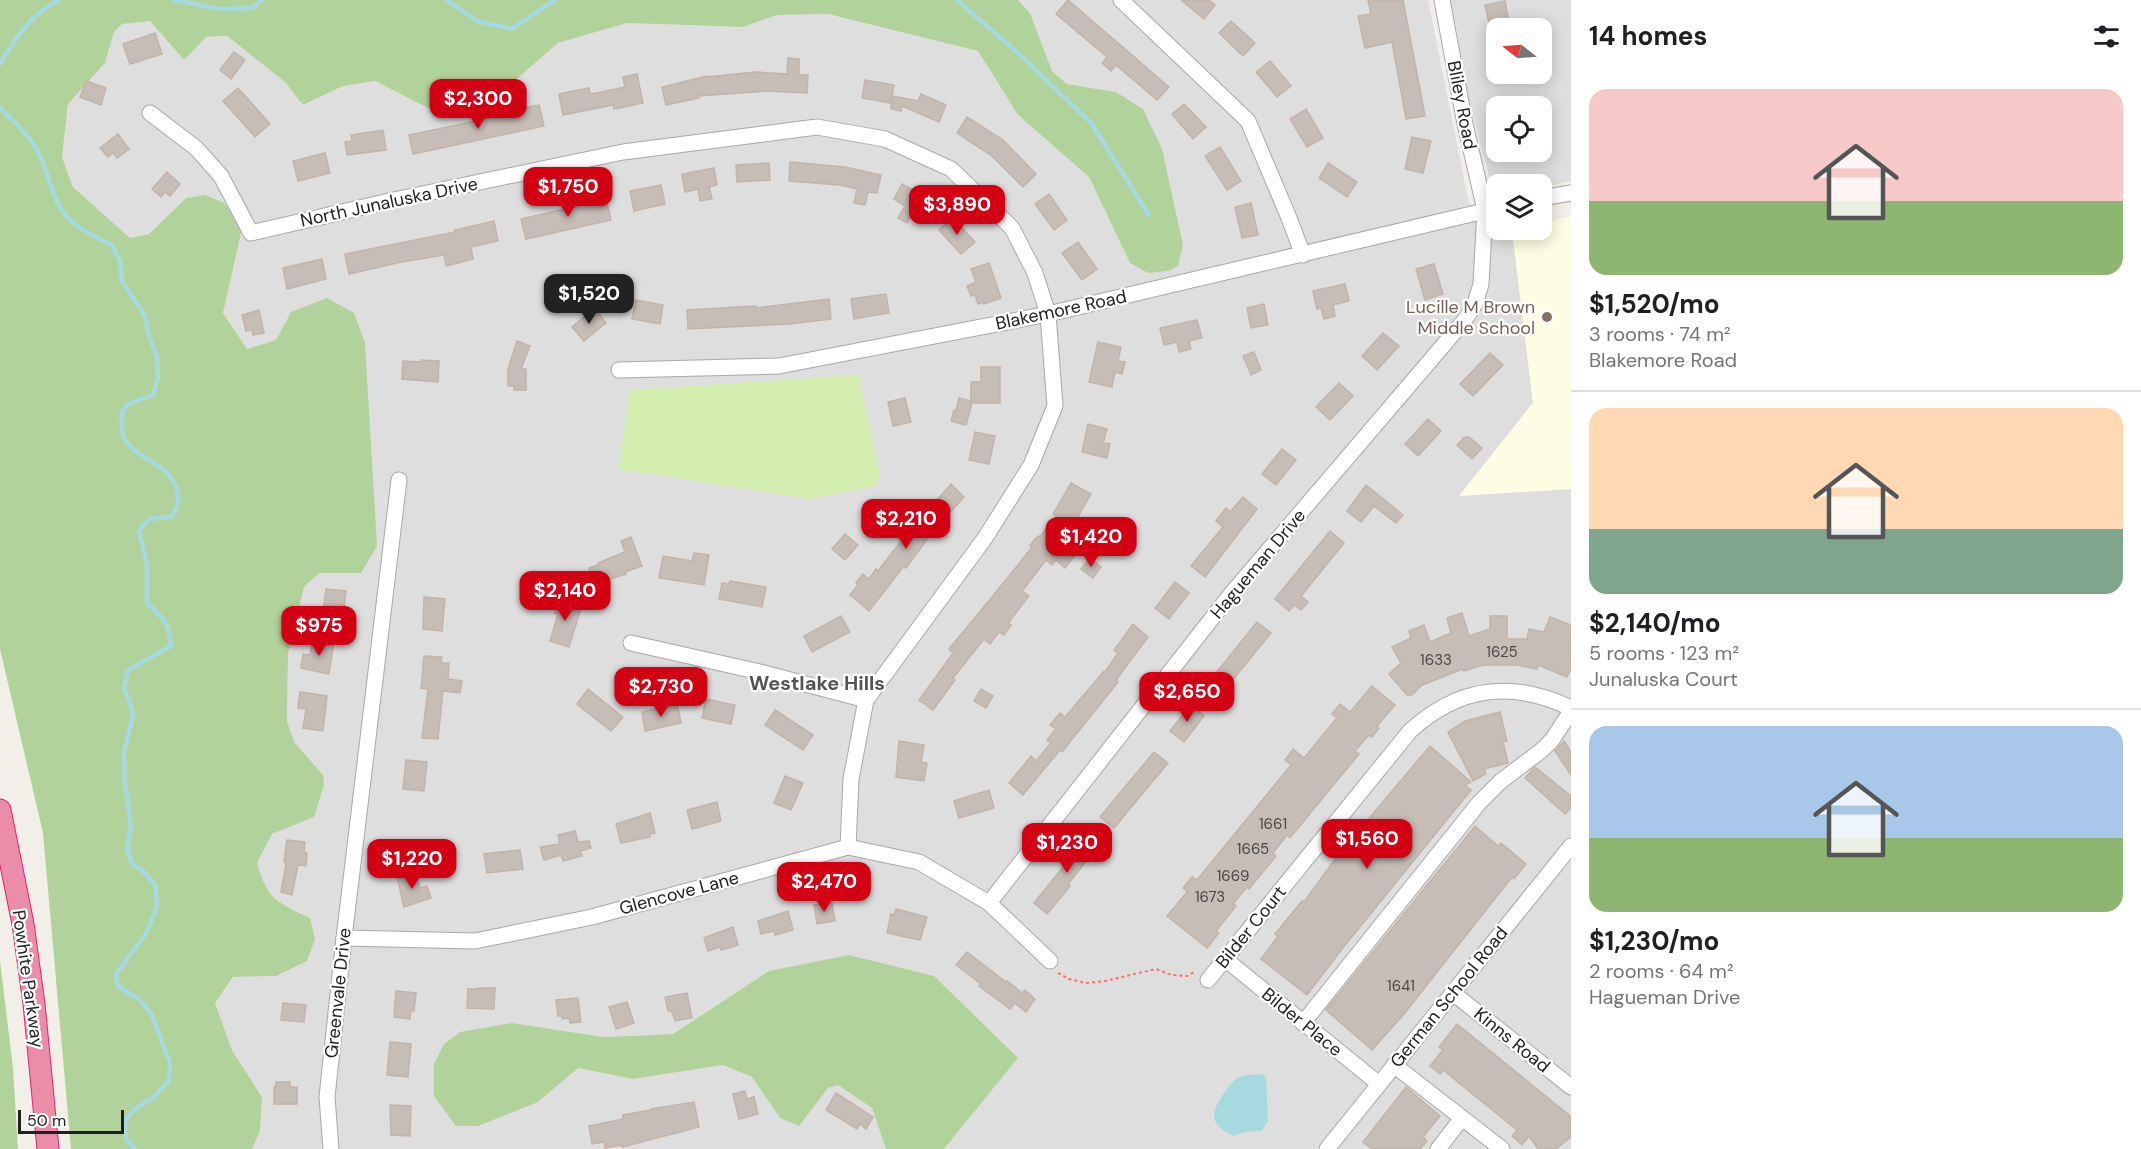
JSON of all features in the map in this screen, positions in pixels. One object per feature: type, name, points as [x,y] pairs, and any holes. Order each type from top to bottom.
[{"type":"highway","name":"Powhite Parkway","points":[[0,810],[23,924],[34,1004],[48,1149]]},
{"type":"street","points":[[1121,0],[1248,121],[1303,255]]},
{"type":"street","name":"Bliley Road","points":[[1442,0],[1465,124],[1486,193]]},
{"type":"street","name":"North Junaluska Drive","points":[[150,113],[196,148],[221,176],[251,233],[394,200],[623,152],[817,127],[885,139],[951,169],[1012,228],[1035,273],[1048,314],[1055,406],[1031,465],[985,538],[866,700]]},
{"type":"street","points":[[1552,196],[1571,193]]},
{"type":"street","name":"Blakemore Road","points":[[619,370],[779,366],[1048,314],[1486,210]]},
{"type":"street","name":"Hagueman Drive","points":[[989,903],[1231,594],[1464,321],[1475,304],[1481,284],[1487,240]]},
{"type":"street","name":"Greenvale Drive","points":[[331,1149],[327,1097],[399,480]]},
{"type":"street","points":[[630,643],[760,672],[866,700],[851,779],[848,847]]},
{"type":"street","name":"Bilder Court","points":[[1204,973],[1226,959],[1410,731],[1423,719],[1454,701],[1497,690],[1516,690],[1535,694],[1571,710]]},
{"type":"street","points":[[1303,1023],[1479,803],[1501,781],[1552,740],[1571,710]]},
{"type":"street","name":"German School Road","points":[[1327,1149],[1571,846]]},
{"type":"street","name":"Glencove Lane","points":[[344,938],[475,941],[592,917],[848,847],[919,862],[989,903],[1050,961]]},
{"type":"street","name":"Bilder Place","points":[[1226,959],[1379,1084]]},
{"type":"street","name":"Kinns Road","points":[[1453,993],[1571,1087]]},
{"type":"street","points":[[1394,1065],[1502,1149]]},
{"type":"street","points":[[1438,1149],[1462,1118]]},
{"type":"path","points":[[1050,961],[1056,971],[1069,979],[1086,983],[1156,969],[1172,975],[1187,976],[1204,973]]},
{"type":"shaded area","name":"Westlake Hills","points":[[1018,0],[1428,0],[1469,204],[1486,214],[1486,240],[1513,240],[1533,403],[1460,495],[1571,489],[1571,1149],[944,1149],[1018,1058],[769,971],[673,1034],[604,1037],[512,1023],[538,1102],[578,1068],[633,1079],[723,1065],[752,1077],[780,1118],[828,1088],[838,1085],[872,1108],[886,1149],[252,1149],[260,1130],[262,1097],[232,1050],[215,1003],[233,977],[276,976],[310,918],[281,904],[263,885],[257,863],[272,834],[314,817],[323,775],[295,743],[287,722],[288,654],[304,587],[319,573],[361,573],[291,312],[276,340],[247,349],[223,313],[242,229],[186,198],[149,234],[130,238],[73,187],[62,157],[68,104],[105,63],[114,32],[122,24],[150,21],[206,37],[227,36],[285,82],[304,105],[343,86],[375,81],[430,109],[494,99],[558,43],[627,23],[743,27],[777,15],[828,14],[978,51],[1018,115],[1089,177],[1130,263],[1148,273],[1169,271],[1178,266],[1116,92],[1067,84],[1052,71],[1030,13]]},
{"type":"shaded area","points":[[1451,0],[1571,0],[1571,181],[1552,186],[1552,174],[1489,174],[1469,101]]},
{"type":"shaded area","name":"Lucille M Brown Middle School","points":[[1571,216],[1571,489],[1459,496],[1533,403],[1513,240],[1552,240],[1552,221]]},
{"type":"green space","points":[[0,0],[1018,0],[1030,13],[1052,71],[1067,84],[1116,92],[1143,109],[1162,149],[1183,245],[1178,266],[1169,271],[1148,273],[1130,263],[1089,177],[1018,115],[978,51],[828,14],[777,15],[743,27],[627,23],[558,43],[494,99],[457,110],[430,109],[375,81],[343,86],[303,105],[285,82],[227,36],[206,37],[184,60],[150,21],[122,24],[114,32],[105,63],[68,104],[62,157],[73,187],[130,238],[149,234],[186,198],[205,195],[224,203],[242,229],[223,313],[247,349],[276,340],[291,312],[327,298],[354,313],[365,343],[377,546],[361,573],[319,573],[304,587],[288,654],[287,722],[295,743],[323,775],[324,785],[314,817],[272,834],[257,863],[265,885],[275,898],[310,918],[315,939],[307,961],[276,976],[233,977],[215,1003],[232,1050],[262,1097],[260,1131],[252,1149],[71,1149],[43,833],[0,649]]},
{"type":"green space","points":[[858,375],[880,475],[877,485],[810,499],[619,469],[630,390]]},
{"type":"green space","points":[[849,955],[934,976],[1018,1058],[944,1149],[886,1149],[872,1108],[838,1085],[828,1088],[799,1126],[780,1118],[752,1077],[723,1065],[633,1079],[578,1068],[538,1102],[478,1126],[456,1126],[434,1096],[434,1064],[444,1044],[460,1032],[512,1023],[604,1037],[673,1034],[769,971]]},
{"type":"green space","points":[[0,961],[13,1068],[18,1149],[0,1149]]},
{"type":"water","points":[[1262,1074],[1266,1078],[1268,1121],[1262,1131],[1245,1132],[1234,1136],[1226,1132],[1214,1117],[1220,1099],[1236,1079]]},
{"type":"building","points":[[1068,0],[1169,87],[1157,100],[1116,65],[1111,71],[1102,63],[1107,57],[1056,14]]},
{"type":"building","points":[[1181,0],[1209,0],[1215,5],[1204,19]]},
{"type":"building","points":[[1368,0],[1403,0],[1425,116],[1406,119],[1392,42],[1365,48],[1358,16],[1371,14]]},
{"type":"building","points":[[1505,1],[1508,18],[1488,18],[1485,5]]},
{"type":"building","points":[[1231,21],[1255,43],[1243,56],[1219,33]]},
{"type":"building","points":[[155,33],[162,54],[130,64],[123,44]]},
{"type":"building","points":[[234,52],[245,60],[231,79],[220,70]]},
{"type":"building","points":[[788,58],[799,59],[799,75],[808,75],[807,93],[767,91],[699,96],[699,98],[666,105],[662,87],[707,76],[755,72],[787,74]]},
{"type":"building","points":[[1270,61],[1291,86],[1277,97],[1256,72]]},
{"type":"building","points":[[637,74],[643,103],[614,109],[613,105],[563,115],[559,94],[589,88],[590,94],[625,87],[623,77]]},
{"type":"building","points":[[865,80],[894,85],[891,101],[893,96],[918,101],[921,94],[946,105],[939,122],[902,106],[901,111],[891,109],[891,103],[862,98]]},
{"type":"building","points":[[86,81],[106,88],[101,105],[80,97]]},
{"type":"building","points":[[238,88],[270,124],[255,137],[223,101]]},
{"type":"building","points":[[1184,104],[1206,127],[1193,139],[1172,114]]},
{"type":"building","points":[[539,105],[544,126],[413,154],[409,135],[509,114],[508,111]]},
{"type":"building","points":[[1306,109],[1323,138],[1307,147],[1290,119]]},
{"type":"building","points":[[967,117],[1003,140],[1036,174],[1023,187],[992,156],[957,133]]},
{"type":"building","points":[[383,130],[386,150],[347,155],[345,142],[352,141],[351,135]]},
{"type":"building","points":[[118,134],[129,149],[117,158],[113,153],[108,157],[100,148]]},
{"type":"building","points":[[1412,137],[1431,141],[1423,173],[1405,169]]},
{"type":"building","points":[[1220,147],[1241,181],[1227,190],[1205,156]]},
{"type":"building","points":[[325,153],[330,173],[298,181],[293,161]]},
{"type":"building","points":[[790,162],[845,167],[881,175],[877,193],[868,192],[865,205],[854,203],[857,189],[840,185],[789,181]]},
{"type":"building","points":[[769,163],[770,180],[737,182],[736,165]]},
{"type":"building","points":[[1328,163],[1357,182],[1347,197],[1319,178]]},
{"type":"building","points":[[714,168],[717,185],[709,187],[712,199],[700,201],[698,189],[685,192],[682,174]]},
{"type":"building","points":[[167,172],[180,184],[170,196],[165,192],[161,197],[152,189]]},
{"type":"building","points":[[902,184],[931,200],[922,216],[914,211],[907,223],[898,218],[905,206],[894,199]]},
{"type":"building","points":[[661,185],[665,204],[634,211],[630,191]]},
{"type":"building","points":[[605,194],[611,220],[526,239],[521,219],[590,203],[595,196]]},
{"type":"building","points":[[1049,194],[1067,220],[1054,230],[1035,204]]},
{"type":"building","points":[[1251,203],[1258,235],[1242,238],[1235,207]]},
{"type":"building","points":[[953,218],[975,242],[961,254],[939,230]]},
{"type":"building","points":[[494,221],[498,241],[471,247],[473,259],[446,266],[444,255],[349,274],[345,254],[455,232],[455,230]]},
{"type":"building","points":[[1078,242],[1097,269],[1082,280],[1062,253]]},
{"type":"building","points":[[322,259],[326,279],[287,289],[283,268]]},
{"type":"building","points":[[989,263],[1001,298],[978,304],[975,295],[971,296],[967,286],[976,282],[971,269]]},
{"type":"building","points":[[1434,264],[1443,294],[1425,300],[1416,269]]},
{"type":"building","points":[[1345,284],[1349,301],[1333,305],[1335,316],[1324,319],[1321,308],[1317,309],[1313,291]]},
{"type":"building","points":[[886,294],[889,313],[854,319],[851,299]]},
{"type":"building","points":[[829,299],[831,319],[789,324],[688,329],[687,310],[756,306],[756,308]]},
{"type":"building","points":[[636,300],[663,305],[660,324],[632,319]]},
{"type":"building","points":[[1264,304],[1268,325],[1251,328],[1247,308]]},
{"type":"building","points":[[594,308],[606,323],[584,341],[572,327]]},
{"type":"building","points":[[259,310],[264,333],[253,335],[252,330],[246,331],[242,315]]},
{"type":"building","points":[[1197,320],[1202,338],[1189,341],[1191,349],[1179,352],[1177,342],[1164,345],[1160,328]]},
{"type":"building","points":[[1383,333],[1399,346],[1377,370],[1362,356]]},
{"type":"building","points":[[517,341],[530,346],[521,369],[526,369],[526,390],[514,390],[514,386],[508,386],[508,369]]},
{"type":"building","points":[[1098,342],[1121,347],[1118,361],[1125,362],[1122,374],[1115,372],[1112,387],[1089,382]]},
{"type":"building","points":[[1254,352],[1261,370],[1251,375],[1243,356]]},
{"type":"building","points":[[1490,353],[1503,365],[1473,396],[1460,384]]},
{"type":"building","points":[[421,360],[439,361],[438,382],[402,379],[403,361],[421,362]]},
{"type":"building","points":[[981,367],[1000,367],[1000,403],[972,403],[966,425],[951,421],[959,398],[971,401],[971,382],[981,382]]},
{"type":"building","points":[[1339,383],[1353,396],[1330,420],[1316,407]]},
{"type":"building","points":[[905,398],[911,422],[893,426],[888,402]]},
{"type":"building","points":[[1428,419],[1441,431],[1418,456],[1405,444]]},
{"type":"building","points":[[1088,424],[1107,429],[1103,443],[1110,444],[1107,458],[1082,452]]},
{"type":"building","points":[[975,432],[995,436],[989,464],[969,460]]},
{"type":"building","points":[[1465,437],[1469,437],[1482,448],[1472,459],[1457,445]]},
{"type":"building","points":[[1282,449],[1296,460],[1276,485],[1262,474]]},
{"type":"building","points":[[1071,483],[1091,494],[1075,522],[1070,519],[1057,541],[1075,555],[1065,568],[1056,560],[1052,565],[1046,560],[1022,591],[1029,596],[1008,623],[1011,625],[1004,635],[999,632],[990,644],[984,639],[953,678],[955,680],[933,710],[919,700],[953,653],[949,649],[1032,547],[1030,545],[1038,536],[1040,537],[1056,516],[1053,514]]},
{"type":"building","points":[[951,484],[964,497],[934,530],[906,568],[904,566],[869,611],[850,595],[858,585],[856,583],[863,574],[869,579],[876,569],[878,571],[905,536]]},
{"type":"building","points":[[1366,485],[1403,515],[1396,523],[1374,506],[1361,522],[1347,511]]},
{"type":"building","points":[[1243,497],[1257,509],[1205,577],[1191,566],[1223,527],[1216,521],[1226,508],[1230,512]]},
{"type":"building","points":[[1330,531],[1344,543],[1301,596],[1308,602],[1301,610],[1294,605],[1289,611],[1275,599]]},
{"type":"building","points":[[845,534],[858,545],[845,560],[832,549]]},
{"type":"building","points":[[631,537],[642,566],[595,584],[589,568],[625,552],[621,541]]},
{"type":"building","points":[[694,553],[709,555],[704,585],[659,578],[663,556],[692,561]]},
{"type":"building","points":[[1090,558],[1101,567],[1093,578],[1081,569]]},
{"type":"building","points":[[730,581],[766,587],[762,607],[719,599],[722,583],[729,584]]},
{"type":"building","points":[[1175,582],[1189,593],[1169,619],[1155,608]]},
{"type":"building","points":[[326,589],[346,591],[344,607],[324,605]]},
{"type":"building","points":[[424,597],[445,599],[442,631],[423,629]]},
{"type":"building","points":[[559,599],[582,605],[569,647],[550,641],[558,614],[555,613]]},
{"type":"building","points":[[1462,613],[1469,636],[1490,629],[1490,616],[1507,616],[1507,639],[1527,639],[1529,629],[1544,632],[1550,617],[1571,625],[1571,668],[1567,677],[1538,665],[1537,669],[1517,665],[1483,665],[1464,671],[1463,669],[1422,685],[1412,695],[1407,695],[1389,674],[1401,663],[1392,647],[1411,638],[1409,631],[1424,625],[1430,642],[1451,633],[1447,618]]},
{"type":"building","points":[[841,616],[850,632],[812,652],[804,636]]},
{"type":"building","points":[[1257,622],[1271,633],[1218,698],[1204,688]]},
{"type":"building","points":[[1133,624],[1148,637],[1116,680],[1118,682],[1062,752],[1060,750],[1023,795],[1009,783],[1031,756],[1036,761],[1051,743],[1047,740],[1056,729],[1050,725],[1060,713],[1065,717],[1105,672],[1118,653],[1114,650]]},
{"type":"building","points":[[312,639],[334,641],[329,674],[301,668],[303,654],[310,655]]},
{"type":"building","points":[[424,656],[442,657],[441,663],[449,663],[448,679],[462,681],[460,693],[443,691],[438,739],[422,738],[428,689],[421,688]]},
{"type":"building","points":[[1372,686],[1395,705],[1377,726],[1379,728],[1372,737],[1369,735],[1355,751],[1359,754],[1290,838],[1287,835],[1273,853],[1276,856],[1249,889],[1247,887],[1233,904],[1236,906],[1216,931],[1219,933],[1207,948],[1167,916],[1188,891],[1183,888],[1192,877],[1197,880],[1291,765],[1285,760],[1293,749],[1304,758],[1337,718],[1332,714],[1340,704],[1350,712]]},
{"type":"building","points":[[588,689],[623,717],[611,731],[577,704]]},
{"type":"building","points":[[981,689],[993,696],[986,708],[974,701]]},
{"type":"building","points":[[300,692],[327,696],[323,731],[303,728],[306,709],[298,708]]},
{"type":"building","points":[[706,699],[735,705],[731,724],[702,718]]},
{"type":"building","points":[[677,704],[681,723],[645,731],[642,712]]},
{"type":"building","points":[[1191,704],[1204,716],[1184,742],[1170,731]]},
{"type":"building","points":[[775,710],[813,735],[803,750],[765,725]]},
{"type":"building","points":[[1500,712],[1507,741],[1503,742],[1508,763],[1484,769],[1486,774],[1473,781],[1448,732],[1465,721]]},
{"type":"building","points":[[899,741],[924,745],[921,762],[927,763],[924,781],[896,777]]},
{"type":"building","points":[[1564,741],[1571,752],[1571,775],[1555,751]]},
{"type":"building","points":[[1430,746],[1471,782],[1465,785],[1471,790],[1307,995],[1261,959],[1278,936],[1275,934],[1302,901],[1304,902],[1338,855]]},
{"type":"building","points":[[1154,752],[1168,763],[1114,828],[1100,817]]},
{"type":"building","points":[[406,760],[427,762],[424,791],[403,789]]},
{"type":"building","points":[[1535,767],[1571,796],[1571,808],[1565,814],[1525,778]]},
{"type":"building","points":[[785,776],[803,783],[791,810],[774,803]]},
{"type":"building","points":[[989,790],[994,808],[959,818],[954,801]]},
{"type":"building","points":[[717,802],[721,821],[692,829],[687,810]]},
{"type":"building","points":[[650,813],[655,833],[650,834],[650,837],[621,843],[616,824]]},
{"type":"building","points":[[1475,826],[1498,846],[1501,843],[1526,864],[1514,879],[1512,877],[1404,1014],[1372,1050],[1326,1010]]},
{"type":"building","points":[[575,831],[578,842],[589,841],[591,848],[580,851],[582,856],[563,861],[561,855],[544,860],[540,847],[560,844],[558,835]]},
{"type":"building","points":[[1086,834],[1099,845],[1047,914],[1034,903],[1068,861],[1066,860]]},
{"type":"building","points":[[287,840],[305,842],[304,853],[307,853],[306,866],[298,865],[292,895],[281,892]]},
{"type":"building","points":[[520,850],[523,869],[487,873],[484,854]]},
{"type":"building","points":[[415,871],[420,888],[427,886],[431,898],[404,907],[397,877]]},
{"type":"building","points":[[832,903],[835,921],[817,924],[814,905]]},
{"type":"building","points":[[896,909],[927,917],[920,940],[887,933],[891,914],[894,915]]},
{"type":"building","points":[[788,911],[793,930],[775,935],[774,931],[761,934],[758,921]]},
{"type":"building","points":[[733,927],[738,945],[708,951],[704,938]]},
{"type":"building","points":[[967,952],[1006,982],[1022,993],[1025,990],[1035,999],[1026,1012],[1015,1003],[1010,1009],[956,965]]},
{"type":"building","points":[[495,988],[494,1009],[467,1008],[468,989]]},
{"type":"building","points":[[396,991],[416,993],[414,1011],[411,1011],[410,1019],[394,1017]]},
{"type":"building","points":[[687,993],[692,1018],[675,1021],[671,1010],[668,1011],[665,997]]},
{"type":"building","points":[[578,998],[581,1022],[570,1023],[569,1018],[562,1019],[562,1016],[558,1016],[556,1000]]},
{"type":"building","points":[[627,1002],[634,1023],[616,1029],[609,1007]]},
{"type":"building","points":[[283,1003],[306,1005],[304,1022],[281,1020]]},
{"type":"building","points":[[1457,1024],[1569,1115],[1571,1137],[1556,1149],[1538,1149],[1529,1136],[1522,1145],[1512,1136],[1517,1130],[1443,1070],[1440,1074],[1430,1066],[1443,1050],[1439,1047]]},
{"type":"building","points":[[390,1042],[411,1044],[408,1077],[387,1075]]},
{"type":"building","points":[[276,1082],[290,1082],[290,1087],[297,1087],[297,1104],[274,1104]]},
{"type":"building","points":[[1406,1087],[1440,1116],[1423,1137],[1427,1141],[1420,1149],[1372,1149],[1363,1142]]},
{"type":"building","points":[[745,1091],[747,1099],[754,1097],[758,1114],[739,1119],[733,1094]]},
{"type":"building","points":[[836,1093],[873,1117],[866,1129],[860,1124],[857,1129],[826,1110]]},
{"type":"building","points":[[694,1102],[699,1127],[622,1147],[621,1145],[605,1148],[604,1142],[592,1144],[589,1126],[623,1119],[623,1115]]},
{"type":"building","points":[[390,1105],[411,1106],[410,1136],[391,1135]]},
{"type":"waterway","points":[[0,64],[18,35],[31,20],[59,0]]},
{"type":"waterway","points":[[174,0],[220,9],[252,8],[262,0]]},
{"type":"waterway","points":[[447,0],[477,21],[512,29],[555,0]]},
{"type":"waterway","points":[[957,0],[1019,54],[1091,123],[1149,215]]},
{"type":"waterway","points":[[0,108],[35,147],[64,213],[83,230],[112,245],[120,261],[122,281],[145,316],[157,357],[158,378],[153,395],[128,404],[123,410],[123,435],[136,452],[167,473],[173,480],[178,494],[178,504],[171,517],[149,519],[139,531],[147,565],[147,603],[164,621],[169,631],[171,646],[130,669],[124,689],[133,716],[124,752],[125,783],[131,828],[127,846],[132,864],[142,870],[156,886],[157,906],[147,932],[116,974],[118,986],[140,1000],[152,1015],[170,1063],[169,1080],[154,1097],[135,1109],[125,1120],[126,1140],[136,1149]]},
{"type":"place","name":"Lucille M Brown Middle School","points":[[1547,317]]},
{"type":"district","name":"Westlake Hills","points":[[817,683]]}]
